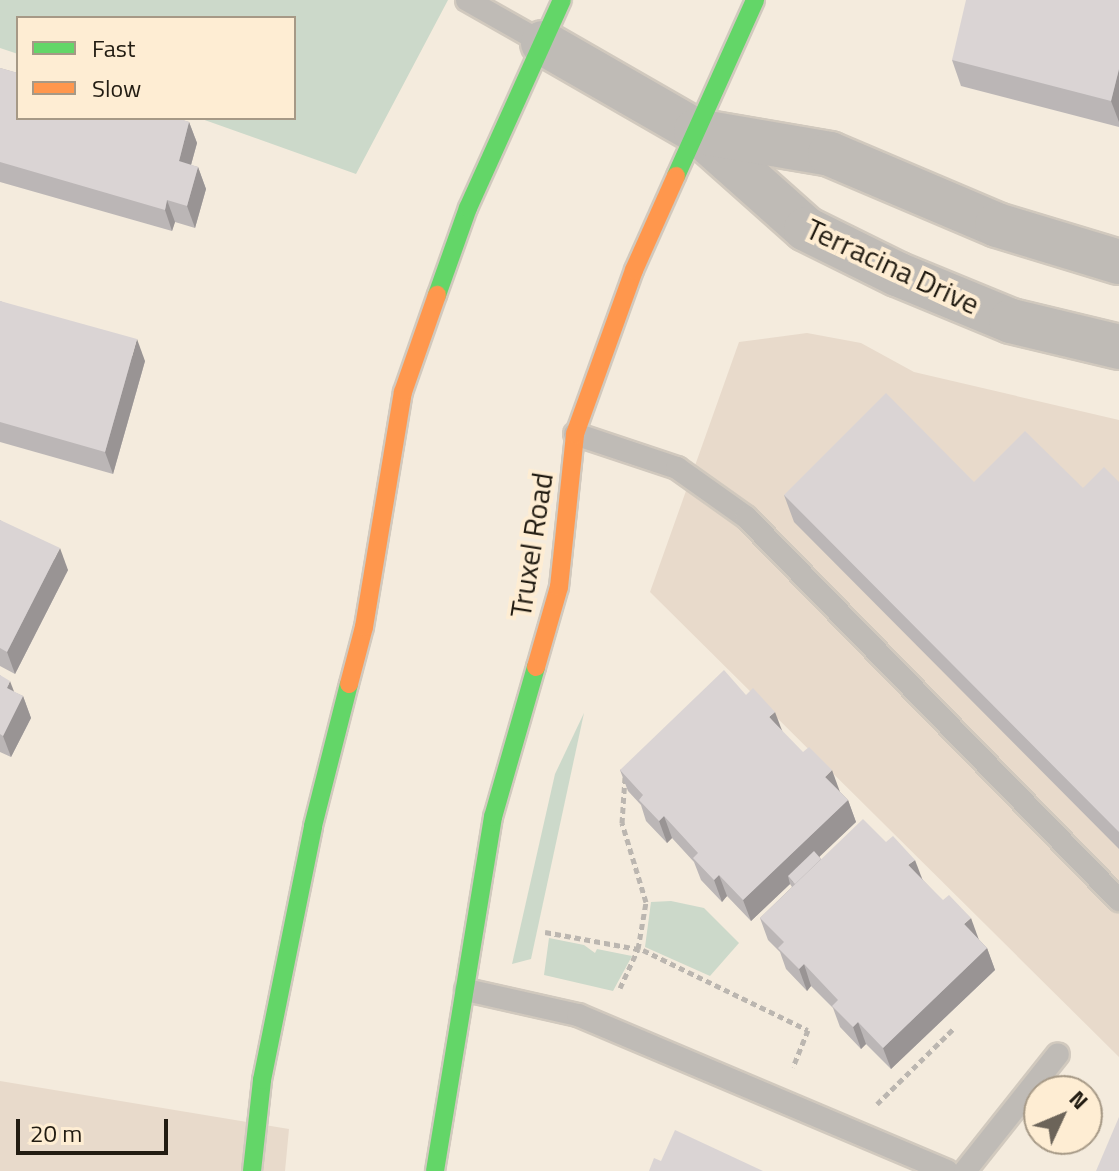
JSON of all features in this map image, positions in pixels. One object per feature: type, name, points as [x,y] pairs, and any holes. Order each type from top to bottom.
[{"type":"main road","points":[[252,1171],[262,1080],[313,826],[364,627],[403,392],[468,208],[562,0]]},
{"type":"main road","name":"Truxel Road","points":[[435,1171],[493,817],[559,587],[575,434],[634,270],[755,0]]},
{"type":"street","name":"Terracina Drive","points":[[543,43],[696,131],[806,229],[897,274],[1011,321],[1119,347]]},
{"type":"street","name":"Terracina Drive","points":[[696,131],[830,154],[997,225],[1119,262]]},
{"type":"lane","points":[[467,0],[543,43]]},
{"type":"lane","points":[[575,434],[677,468],[746,517],[1119,900]]},
{"type":"lane","points":[[466,990],[578,1015],[947,1171]]},
{"type":"lane","points":[[965,1171],[1058,1054]]},
{"type":"path","points":[[620,988],[638,949],[646,902],[622,823],[625,774]]},
{"type":"path","points":[[545,932],[638,949],[808,1030],[793,1064],[805,1075]]},
{"type":"path","points":[[886,1113],[874,1107],[954,1028]]},
{"type":"shaded area","points":[[807,333],[861,343],[914,372],[1119,420],[1119,1057],[650,592],[739,342]]},
{"type":"shaded area","points":[[0,1081],[289,1129],[285,1171],[0,1171]]},
{"type":"green space","points":[[0,0],[448,0],[356,174],[205,120],[296,120],[296,16],[16,16],[16,53],[0,48]]},
{"type":"green space","points":[[584,713],[531,959],[512,964],[555,774]]},
{"type":"green space","points":[[671,901],[704,908],[739,943],[710,976],[645,947],[651,902]]},
{"type":"green space","points":[[549,938],[584,945],[595,953],[597,949],[632,956],[613,991],[544,975]]},
{"type":"building","points":[[966,0],[1119,0],[1119,69],[1111,101],[952,60]]},
{"type":"building","points":[[0,68],[16,72],[16,120],[183,120],[189,122],[179,161],[198,167],[187,206],[167,200],[165,210],[0,162]]},
{"type":"building","points":[[0,301],[137,339],[105,452],[0,422]]},
{"type":"building","points":[[886,393],[974,482],[1025,431],[1083,488],[1104,467],[1119,482],[1119,832],[784,495]]},
{"type":"building","points":[[0,520],[60,548],[7,652],[0,648]]},
{"type":"building","points":[[724,670],[746,695],[753,688],[775,712],[769,717],[803,752],[809,747],[832,770],[825,777],[848,800],[743,900],[719,875],[714,880],[693,858],[698,853],[664,816],[659,821],[639,800],[643,795],[620,770]]},
{"type":"building","points":[[0,675],[10,681],[7,688],[23,696],[3,736],[0,734]]},
{"type":"building","points":[[863,819],[886,842],[893,836],[915,860],[908,865],[943,900],[949,895],[971,918],[964,924],[987,948],[883,1048],[858,1022],[853,1027],[832,1006],[838,1000],[804,964],[799,969],[778,948],[784,942],[760,918]]},
{"type":"building","points":[[814,851],[821,859],[795,884],[788,876]]},
{"type":"building","points":[[1119,1117],[1119,1171],[1096,1171]]},
{"type":"building","points":[[675,1130],[763,1171],[649,1171],[654,1158],[661,1161]]},
{"type":"traffic: fast","points":[[437,295],[468,208],[562,0]]},
{"type":"traffic: fast","points":[[676,176],[755,0]]},
{"type":"traffic: fast","points":[[435,1171],[493,817],[536,667]]},
{"type":"traffic: fast","points":[[252,1171],[262,1080],[313,826],[349,684]]},
{"type":"traffic: slow","points":[[536,667],[559,587],[575,434],[634,270],[676,176]]},
{"type":"traffic: slow","points":[[349,684],[364,627],[403,392],[437,295]]}]
